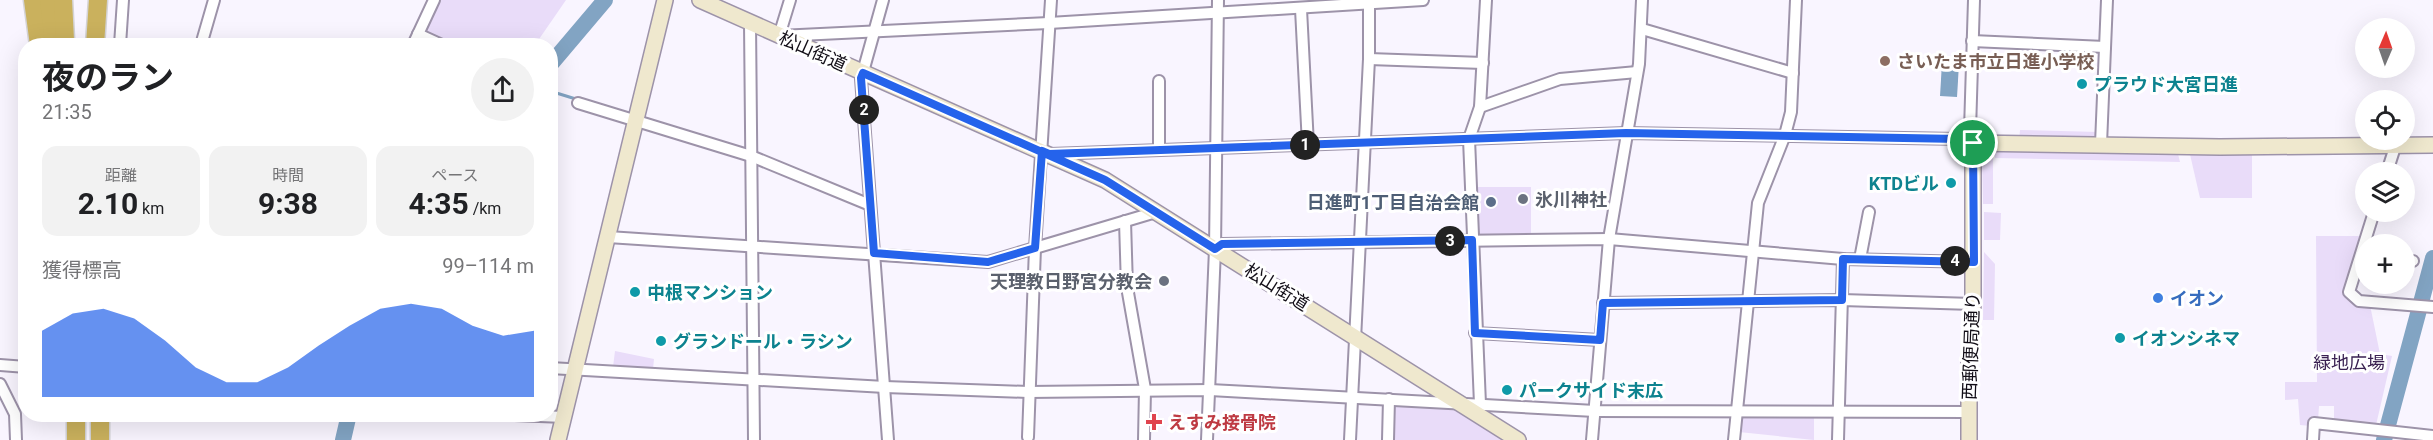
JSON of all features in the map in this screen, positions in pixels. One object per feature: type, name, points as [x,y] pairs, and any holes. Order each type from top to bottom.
[{"type":"highway","points":[[33,0],[38,38]]},
{"type":"highway","points":[[49,0],[53,38]]},
{"type":"highway","points":[[63,0],[65,38]]},
{"type":"highway","points":[[93,0],[95,38]]},
{"type":"highway","points":[[96,38],[99,0]]},
{"type":"highway","points":[[76,422],[76,440]]},
{"type":"highway","points":[[100,422],[100,440]]},
{"type":"street","points":[[120,38],[123,0]]},
{"type":"street","points":[[203,38],[214,0]]},
{"type":"street","points":[[416,38],[434,0]]},
{"type":"street","points":[[558,440],[664,0]]},
{"type":"street","name":"松山街道","points":[[700,0],[1105,180],[1355,335],[1518,440]]},
{"type":"street","points":[[790,0],[779,36],[1301,9],[1369,1],[1422,0]]},
{"type":"street","points":[[883,0],[863,73],[870,205],[888,440]]},
{"type":"street","points":[[1028,437],[1035,248],[1046,152],[1051,0]]},
{"type":"street","points":[[1207,440],[1215,249],[1218,0]]},
{"type":"street","points":[[1479,404],[1469,139],[1480,106],[1486,0]]},
{"type":"street","points":[[1592,440],[1609,239],[1637,72],[1642,29],[1642,0]]},
{"type":"street","points":[[1734,440],[1758,203],[1785,135],[1791,112],[1796,0]]},
{"type":"street","name":"西郵便局通り","points":[[1969,440],[1974,304],[1973,143],[1970,130],[1974,0]]},
{"type":"street","points":[[2101,144],[2107,0]]},
{"type":"street","points":[[1350,440],[1363,143],[1370,59],[1369,1]]},
{"type":"street","points":[[1301,9],[1308,145]]},
{"type":"street","points":[[750,23],[754,440]]},
{"type":"street","points":[[1642,29],[1793,73]]},
{"type":"street","points":[[418,34],[427,38]]},
{"type":"street","points":[[1972,41],[2105,47]]},
{"type":"street","points":[[1370,59],[1483,63]]},
{"type":"street","points":[[1480,106],[1560,79],[1637,72]]},
{"type":"street","points":[[1159,150],[1160,81]]},
{"type":"street","points":[[578,104],[751,156],[870,205]]},
{"type":"street","points":[[1046,152],[1626,133],[1960,139],[1973,143],[2355,147]]},
{"type":"street","points":[[2415,146],[2433,145]]},
{"type":"street","points":[[608,237],[988,262],[1156,212]]},
{"type":"street","points":[[1860,259],[1869,212]]},
{"type":"street","points":[[1125,221],[1126,287],[1145,389],[1144,440]]},
{"type":"street","points":[[1215,249],[1222,244],[1609,239],[1843,259],[1974,262]]},
{"type":"street","points":[[1838,440],[1843,259]]},
{"type":"street","points":[[2355,280],[2349,292],[2359,301],[2424,306]]},
{"type":"street","points":[[1603,303],[1842,300],[1974,304]]},
{"type":"street","points":[[1475,333],[1600,340]]},
{"type":"street","points":[[0,365],[18,366]]},
{"type":"street","points":[[558,369],[885,387],[1028,392],[1209,390],[1595,411],[1969,412]]},
{"type":"street","points":[[0,384],[15,414],[16,440]]},
{"type":"street","points":[[1388,440],[1389,399]]},
{"type":"street","points":[[558,417],[564,417]]},
{"type":"street","points":[[2313,440],[2314,423],[2433,436]]},
{"type":"green space","points":[[441,0],[566,0],[540,38],[437,38],[425,32]]},
{"type":"green space","points":[[2020,130],[2099,132],[2099,143],[2019,142]]},
{"type":"green space","points":[[1995,147],[2177,150],[2180,162],[1995,158]]},
{"type":"green space","points":[[2189,150],[2252,150],[2252,198],[2200,198]]},
{"type":"green space","points":[[1988,152],[1993,152],[1993,204],[1983,204],[1982,159]]},
{"type":"green space","points":[[1471,187],[1531,187],[1531,239],[1473,240]]},
{"type":"green space","points":[[1984,212],[2001,213],[2000,240],[1984,240]]},
{"type":"green space","name":"緑地広場","points":[[2316,236],[2355,236],[2355,259],[2346,293],[2370,305],[2380,354],[2392,356],[2376,425],[2334,422],[2334,406],[2319,406],[2318,421],[2311,426],[2300,425],[2298,399],[2285,400],[2285,382],[2317,382]]},
{"type":"green space","points":[[1984,252],[1995,264],[1994,320],[1983,320]]},
{"type":"green space","points":[[615,351],[654,359],[653,369],[613,367]]},
{"type":"green space","points":[[1398,406],[1458,409],[1507,440],[1392,440],[1392,409]]},
{"type":"green space","points":[[1740,412],[1814,414],[1814,440],[1739,432]]},
{"type":"water","points":[[1942,63],[1959,64],[1957,97],[1940,96]]},
{"type":"waterway","points":[[558,56],[605,0]]},
{"type":"waterway","points":[[558,93],[579,100]]},
{"type":"waterway","points":[[2384,440],[2433,258]]},
{"type":"waterway","points":[[343,440],[347,422]]},
{"type":"place","name":"さいたま市立日進小学校","points":[[1885,61]]},
{"type":"place","name":"プラウド大宮日進","points":[[2082,84]]},
{"type":"place","name":"KTDビル","points":[[1951,183]]},
{"type":"place","name":"氷川神社","points":[[1523,199]]},
{"type":"place","name":"日進町1丁目自治会館","points":[[1491,202]]},
{"type":"place","name":"天理教日野宮分教会","points":[[1164,281]]},
{"type":"place","name":"中根マンション","points":[[635,292]]},
{"type":"place","name":"イオン","points":[[2158,298]]},
{"type":"place","name":"イオンシネマ","points":[[2120,338]]},
{"type":"place","name":"グランドール・ラシン","points":[[661,341]]},
{"type":"place","name":"パークサイド末広","points":[[1507,390]]},
{"type":"place","name":"えすみ接骨院","points":[[1154,422]]},
{"type":"route","points":[[1973,143],[1960,139],[1626,133],[1049,154],[1042,151],[1035,248],[988,262],[874,253],[861,78],[863,73],[1049,154],[1105,180],[1215,249],[1222,244],[1472,240],[1475,333],[1542,337],[1600,340],[1603,303],[1842,300],[1843,259],[1974,262],[1973,143]]}]
